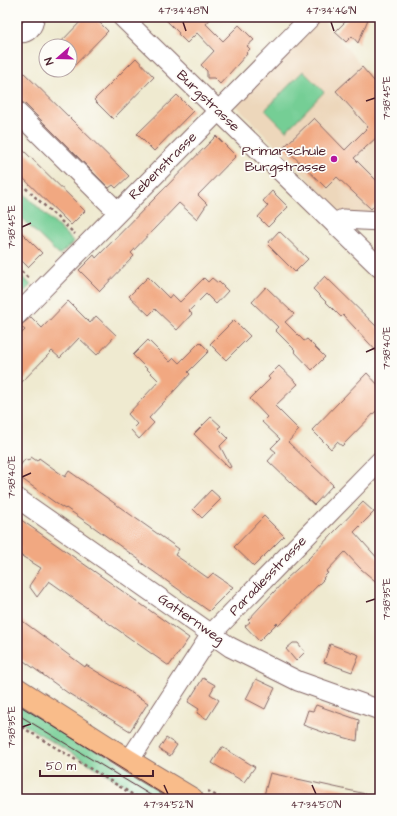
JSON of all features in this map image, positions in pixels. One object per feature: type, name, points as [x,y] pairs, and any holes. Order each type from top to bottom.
[{"type":"main road","points":[[17,689],[192,799]]},
{"type":"street","points":[[17,33],[25,32],[30,29],[33,25],[34,17]]},
{"type":"street","name":"Burgstrasse","points":[[122,17],[380,268]]},
{"type":"street","name":"Rebenstrasse","points":[[17,315],[311,17]]},
{"type":"street","points":[[17,112],[118,212]]},
{"type":"street","points":[[334,223],[343,219],[380,221]]},
{"type":"street","name":"Paradiesstrasse","points":[[130,761],[212,633],[380,461]]},
{"type":"street","name":"Gatternweg","points":[[17,498],[230,647],[298,681],[380,710]]},
{"type":"path","points":[[17,180],[86,244]]},
{"type":"path","points":[[17,724],[140,799]]},
{"type":"shaded area","name":"Primarschule Burgstrasse","points":[[320,17],[380,87],[380,216],[343,215],[234,103]]},
{"type":"green space","points":[[303,71],[324,92],[286,131],[265,110]]},
{"type":"green space","points":[[17,187],[74,242],[59,255],[17,214]]},
{"type":"green space","points":[[17,271],[31,285],[18,298],[17,296]]},
{"type":"green space","points":[[17,699],[179,799],[148,799],[18,721]]},
{"type":"building","points":[[85,17],[94,17],[108,31],[78,62],[78,38],[65,38]]},
{"type":"building","points":[[163,17],[212,17],[206,24],[223,41],[239,25],[254,40],[247,46],[250,49],[246,53],[247,54],[220,84],[214,78],[207,78],[207,71],[201,65],[214,51],[197,33],[187,43]]},
{"type":"building","points":[[350,17],[369,17],[358,43],[352,36],[346,42],[335,32]]},
{"type":"building","points":[[136,58],[154,77],[113,119],[94,100]]},
{"type":"building","points":[[17,66],[129,176],[116,188],[113,185],[109,188],[25,104],[17,99]]},
{"type":"building","points":[[362,67],[374,81],[380,76],[380,140],[377,137],[354,158],[380,184],[380,200],[371,209],[337,177],[326,188],[284,147],[314,118],[345,150],[368,127],[336,91]]},
{"type":"building","points":[[177,95],[193,111],[154,151],[137,134]]},
{"type":"building","points":[[216,136],[236,156],[198,195],[207,204],[197,219],[179,203],[131,253],[134,256],[100,291],[79,270],[94,255],[96,258]]},
{"type":"building","points":[[17,144],[85,211],[71,225],[17,172]]},
{"type":"building","points":[[272,191],[288,207],[268,227],[258,217],[268,206],[263,201]]},
{"type":"building","points":[[17,228],[42,253],[28,267],[17,256]]},
{"type":"building","points":[[279,231],[308,259],[295,272],[267,244]]},
{"type":"building","points":[[325,276],[380,330],[380,355],[343,315],[341,317],[313,289]]},
{"type":"building","points":[[148,277],[169,298],[172,294],[180,302],[204,278],[208,282],[212,278],[218,283],[219,282],[228,291],[216,304],[206,294],[189,311],[192,314],[177,330],[155,309],[149,315],[129,296]]},
{"type":"building","points":[[266,287],[294,314],[285,322],[304,341],[307,339],[325,357],[312,370],[275,330],[278,327],[252,302]]},
{"type":"building","points":[[68,301],[90,323],[96,316],[116,335],[97,355],[79,338],[60,358],[52,351],[17,387],[17,338],[25,330],[20,326],[31,317],[42,328]]},
{"type":"building","points":[[234,320],[250,336],[226,360],[210,344]]},
{"type":"building","points":[[148,340],[170,362],[174,358],[179,363],[200,342],[209,351],[188,372],[190,374],[149,418],[154,423],[139,439],[131,430],[137,424],[128,414],[159,381],[133,355]]},
{"type":"building","points":[[279,366],[298,384],[275,406],[299,430],[288,442],[333,485],[314,505],[268,461],[276,452],[271,448],[280,439],[262,422],[267,417],[250,399],[270,379],[268,377]]},
{"type":"building","points":[[367,373],[380,387],[380,407],[342,446],[337,442],[331,449],[312,430]]},
{"type":"building","points":[[211,417],[221,426],[218,428],[228,438],[220,446],[231,467],[229,468],[194,434]]},
{"type":"building","points":[[31,457],[37,461],[39,458],[65,477],[69,471],[179,549],[175,555],[208,578],[213,573],[233,587],[209,611],[95,528],[66,508],[65,509],[57,504],[18,476],[20,472],[17,470],[25,459],[28,461]]},
{"type":"building","points":[[211,490],[221,499],[202,518],[193,509]]},
{"type":"building","points":[[363,502],[374,512],[354,532],[380,561],[380,585],[361,569],[345,552],[326,572],[328,573],[323,578],[324,579],[279,625],[277,623],[259,641],[245,626],[250,622],[248,620],[286,579],[308,559]]},
{"type":"building","points":[[264,516],[284,536],[254,566],[234,547]]},
{"type":"building","points":[[17,517],[189,638],[169,666],[49,581],[37,597],[29,586],[41,568],[17,553]]},
{"type":"building","points":[[17,617],[85,667],[86,665],[148,703],[130,731],[68,693],[17,656]]},
{"type":"building","points":[[293,643],[298,643],[305,652],[296,661],[286,649]]},
{"type":"building","points":[[330,644],[359,655],[352,672],[324,662]]},
{"type":"building","points":[[203,678],[215,685],[210,694],[219,700],[207,719],[197,713],[199,709],[188,702]]},
{"type":"building","points":[[256,679],[275,688],[265,709],[246,699]]},
{"type":"building","points":[[316,705],[359,720],[357,741],[331,735],[303,725],[308,710],[313,711]]},
{"type":"building","points":[[166,738],[177,745],[170,756],[159,749]]},
{"type":"building","points":[[222,747],[255,767],[244,782],[212,763]]},
{"type":"building","points":[[270,773],[366,794],[365,799],[263,799]]},
{"type":"tram line","points":[[17,704],[171,799]]},
{"type":"tram line","points":[[17,714],[157,799]]},
{"type":"place","name":"Primarschule Burgstrasse","points":[[334,159]]}]
